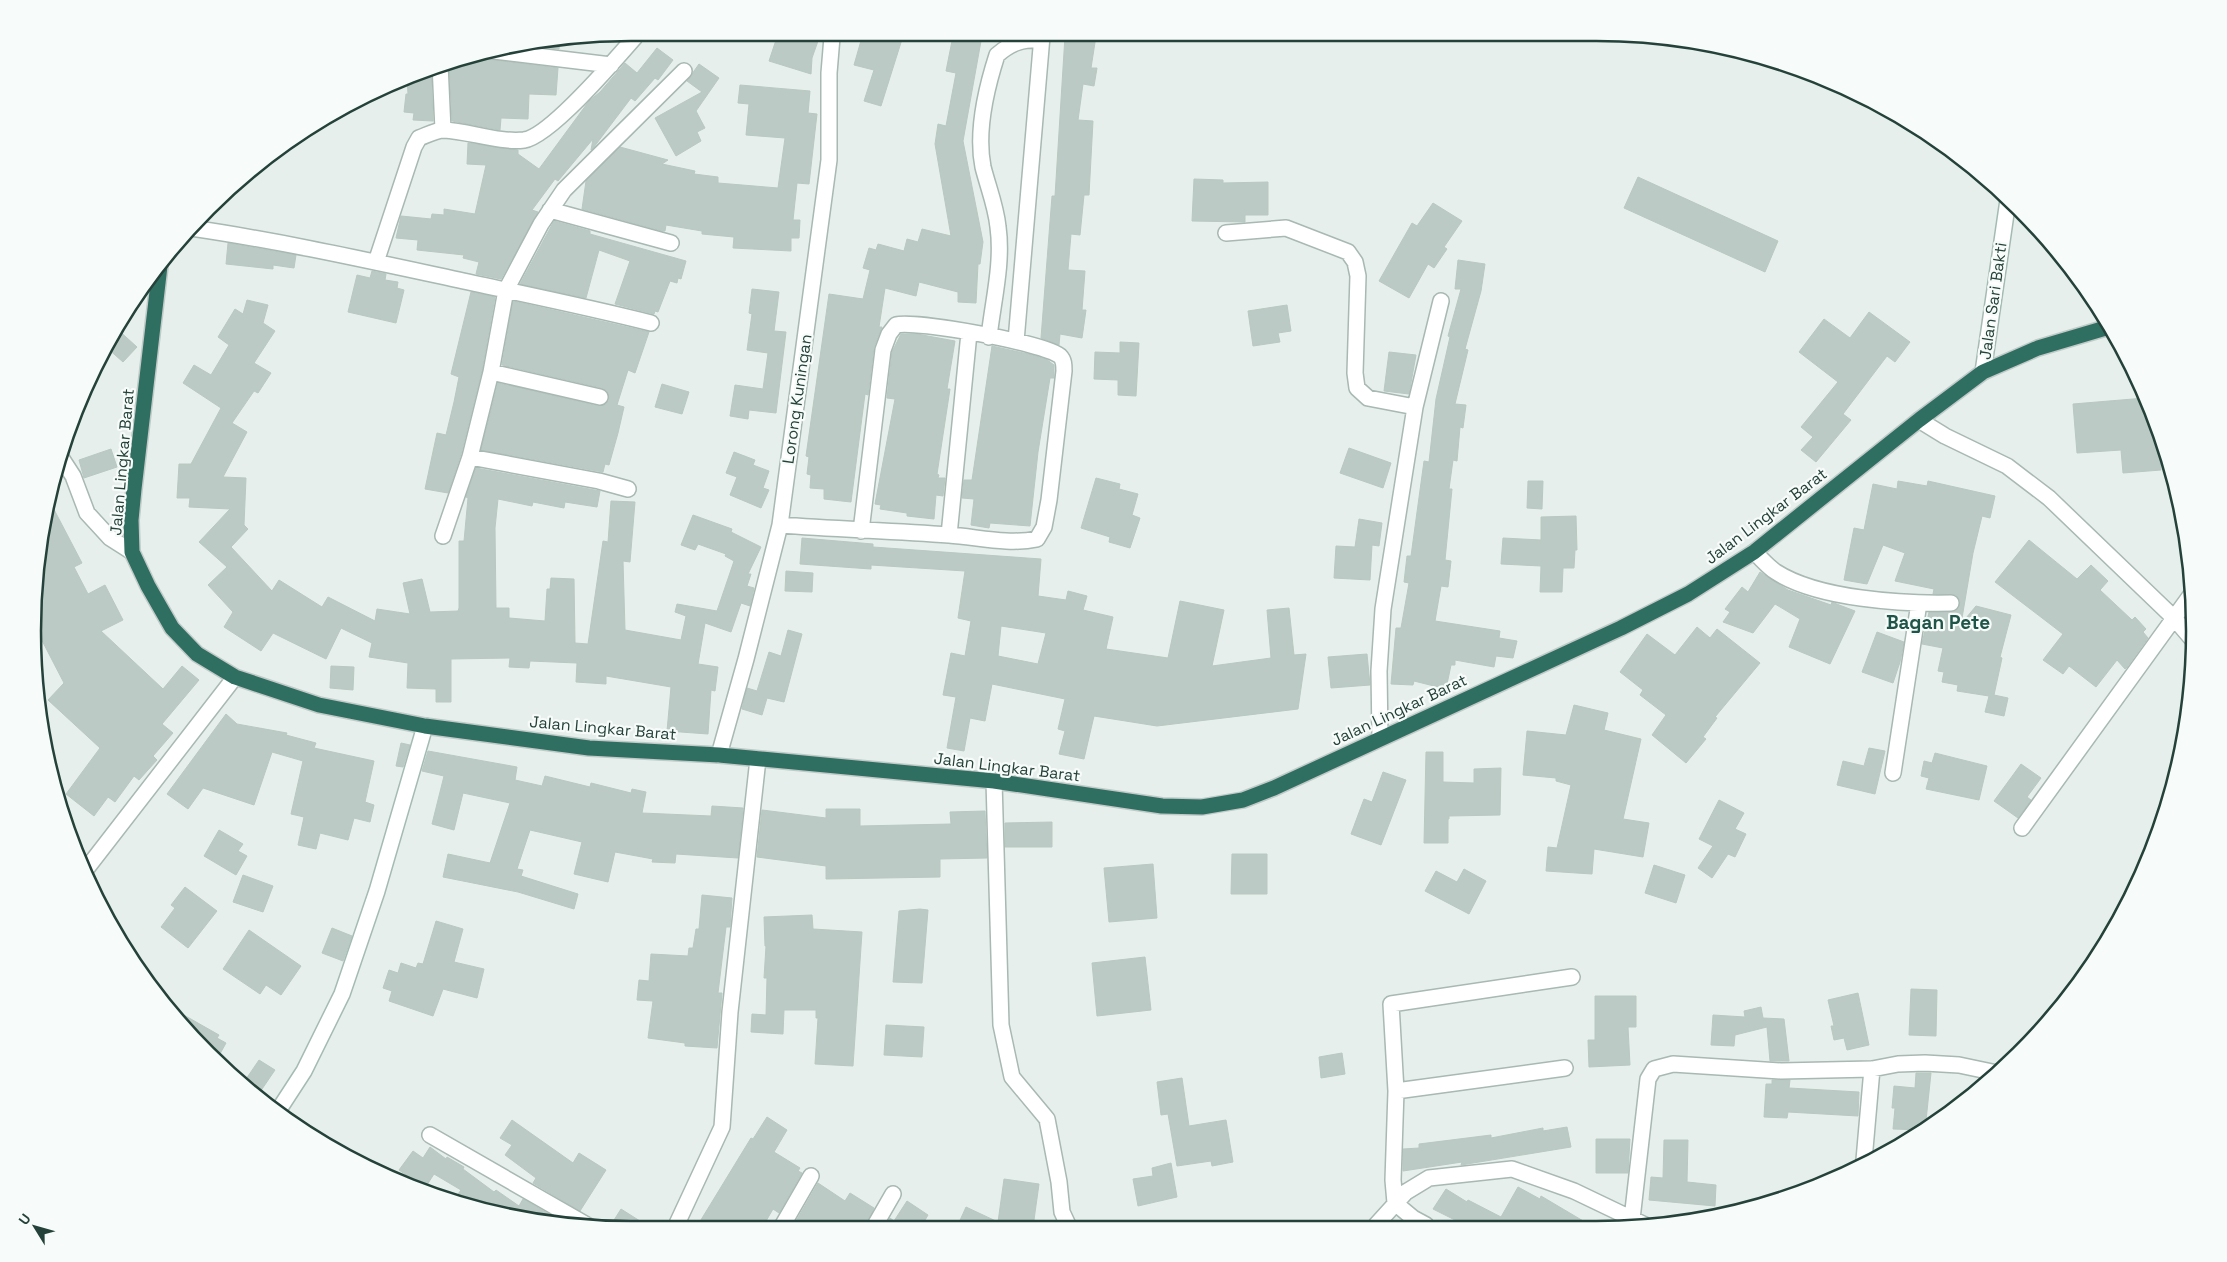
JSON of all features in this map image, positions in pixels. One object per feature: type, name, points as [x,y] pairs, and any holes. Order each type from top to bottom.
[{"type":"highway","name":"Jalan Lingkar Barat","points":[[159,278],[131,512],[132,552],[148,586],[172,628],[197,654],[235,677],[319,705],[425,726],[589,748],[718,755],[994,781],[1162,806],[1202,806],[1243,800],[1274,788],[1621,628],[1688,594],[1754,552],[1919,420],[1983,372],[2038,348],[2102,329]]},
{"type":"street","points":[[376,262],[414,147],[419,138],[443,130],[489,138],[524,140],[540,132],[558,119],[611,65],[632,41]]},
{"type":"street","name":"Lorong Kuningan","points":[[718,755],[746,659],[780,525],[828,160],[829,73],[832,41]]},
{"type":"street","points":[[989,336],[999,256],[998,226],[983,166],[980,142],[986,100],[997,55],[1017,41]]},
{"type":"street","points":[[1016,341],[1042,41]]},
{"type":"street","points":[[514,53],[611,65]]},
{"type":"street","points":[[444,536],[470,457],[492,372],[506,290],[541,224],[576,176],[684,71]]},
{"type":"street","points":[[440,73],[443,130]]},
{"type":"street","name":"Jalan Sari Bakti","points":[[1983,372],[2007,208]]},
{"type":"street","points":[[550,210],[672,243]]},
{"type":"street","points":[[1226,233],[1286,228],[1348,252],[1355,262],[1358,276],[1356,388],[1368,398],[1415,407]]},
{"type":"street","points":[[200,229],[376,262],[651,323]]},
{"type":"street","points":[[1380,738],[1379,671],[1383,609],[1415,407],[1441,301]]},
{"type":"street","points":[[780,525],[860,531],[949,535],[1025,541],[1036,539],[1044,527],[1049,500],[1064,371],[1063,361],[1059,356],[1048,350],[1016,341],[969,333],[901,324],[896,325],[889,334],[883,350],[860,531]]},
{"type":"street","points":[[949,535],[969,333]]},
{"type":"street","points":[[492,372],[600,397]]},
{"type":"street","points":[[1919,420],[1945,436],[2007,466],[2050,498],[2174,618],[2186,632]]},
{"type":"street","points":[[470,457],[600,481],[628,489]]},
{"type":"street","points":[[65,465],[72,476],[87,513],[110,538],[132,552]]},
{"type":"street","points":[[1754,552],[1776,572],[1804,586],[1838,594],[1918,603],[1951,603]]},
{"type":"street","points":[[1893,773],[1918,603]]},
{"type":"street","points":[[2022,828],[2185,604]]},
{"type":"street","points":[[90,865],[235,677]]},
{"type":"street","points":[[281,1106],[304,1071],[342,994],[377,891],[425,726]]},
{"type":"street","points":[[678,1221],[722,1127],[730,1012],[758,759]]},
{"type":"street","points":[[994,781],[1001,1025],[1012,1078],[1047,1119],[1059,1182],[1062,1212],[1066,1221]]},
{"type":"street","points":[[1419,1221],[1395,1203],[1393,1180],[1396,1091],[1391,1004],[1572,977]]},
{"type":"street","points":[[1639,1219],[1648,1079],[1654,1069],[1673,1064],[1781,1072],[1872,1070],[1898,1064],[1926,1062],[1959,1065],[1988,1071]]},
{"type":"street","points":[[1396,1091],[1565,1068]]},
{"type":"street","points":[[1864,1156],[1872,1070]]},
{"type":"street","points":[[430,1135],[574,1218]]},
{"type":"street","points":[[1380,1221],[1406,1192],[1428,1178],[1512,1169],[1574,1191],[1633,1219]]},
{"type":"street","points":[[785,1221],[811,1176]]},
{"type":"street","points":[[877,1221],[893,1194]]},
{"type":"building","points":[[776,41],[818,41],[812,58],[811,74],[769,61]]},
{"type":"building","points":[[861,41],[901,41],[881,106],[864,101],[874,70],[854,65]]},
{"type":"building","points":[[952,41],[981,41],[963,141],[983,242],[980,264],[978,264],[976,303],[958,302],[958,292],[919,282],[916,296],[885,288],[879,327],[882,327],[874,347],[868,395],[865,394],[851,502],[824,499],[824,489],[810,488],[811,475],[807,474],[809,457],[806,456],[829,294],[863,299],[870,270],[863,268],[869,248],[876,250],[878,244],[904,251],[907,239],[918,242],[922,229],[951,236],[935,144],[938,124],[946,126],[956,73],[946,71]]},
{"type":"building","points":[[1065,41],[1095,41],[1091,68],[1097,68],[1094,86],[1083,84],[1078,120],[1093,121],[1089,195],[1084,195],[1080,235],[1071,234],[1068,270],[1085,271],[1082,310],[1086,310],[1082,338],[1060,334],[1059,345],[1041,338],[1052,196],[1055,196]]},
{"type":"building","points":[[559,46],[559,49],[546,48]]},
{"type":"building","points":[[657,48],[673,60],[658,80],[655,78],[635,101],[631,98],[594,147],[591,150],[593,139],[558,181],[555,179],[532,210],[538,212],[501,279],[476,274],[479,262],[463,258],[464,255],[417,250],[418,240],[396,238],[401,216],[431,219],[432,214],[444,215],[444,209],[475,214],[486,165],[467,164],[468,143],[518,150],[518,154],[539,169],[589,101],[600,92],[625,63],[637,73]]},
{"type":"building","points":[[489,59],[558,68],[556,95],[529,94],[528,119],[501,118],[500,130],[452,121],[449,70]]},
{"type":"building","points":[[699,64],[719,78],[696,111],[705,128],[697,132],[701,141],[676,156],[655,118],[702,92],[687,81]]},
{"type":"building","points":[[431,76],[433,121],[413,120],[414,113],[404,112],[406,94],[408,94],[407,85]]},
{"type":"building","points":[[740,85],[810,91],[808,113],[817,114],[809,184],[797,183],[793,220],[800,220],[799,238],[791,238],[791,251],[733,248],[734,237],[702,234],[702,231],[666,225],[665,231],[662,231],[582,209],[586,181],[620,147],[668,160],[662,164],[695,171],[694,174],[718,177],[718,183],[778,188],[785,138],[746,135],[749,104],[738,103]]},
{"type":"building","points":[[1638,177],[1778,241],[1765,272],[1624,208]]},
{"type":"building","points":[[1194,179],[1223,180],[1223,183],[1268,182],[1268,215],[1245,215],[1245,222],[1192,221]]},
{"type":"building","points":[[1433,203],[1462,221],[1444,247],[1447,249],[1434,268],[1428,264],[1409,298],[1379,281],[1412,223],[1417,226]]},
{"type":"building","points":[[554,221],[590,231],[590,234],[686,261],[681,279],[678,278],[677,283],[670,281],[658,312],[655,311],[654,314],[615,304],[630,261],[599,250],[586,298],[520,284]]},
{"type":"building","points":[[228,243],[296,255],[294,268],[273,265],[273,269],[226,264]]},
{"type":"building","points":[[1458,260],[1485,264],[1481,291],[1465,349],[1468,350],[1455,404],[1466,405],[1463,428],[1460,427],[1457,461],[1453,460],[1449,489],[1452,489],[1445,560],[1451,561],[1448,587],[1441,586],[1435,621],[1500,631],[1499,638],[1517,641],[1513,658],[1496,656],[1494,667],[1455,660],[1455,665],[1451,665],[1446,689],[1414,681],[1413,685],[1391,684],[1396,628],[1401,628],[1409,583],[1404,582],[1407,556],[1411,556],[1424,461],[1429,462],[1436,399],[1450,337],[1448,336],[1461,289],[1455,289]]},
{"type":"building","points":[[372,271],[386,274],[385,280],[398,282],[397,288],[404,290],[396,323],[348,312],[357,275],[370,278]]},
{"type":"building","points":[[752,289],[779,292],[774,331],[786,332],[776,413],[749,410],[748,419],[730,416],[735,385],[763,389],[768,353],[747,350],[752,314],[749,313]]},
{"type":"building","points":[[471,292],[495,297],[482,370],[461,454],[448,493],[425,489],[437,433],[446,435],[454,402],[459,377],[451,374]]},
{"type":"building","points":[[247,300],[268,305],[263,323],[275,331],[254,363],[271,373],[258,393],[254,391],[232,423],[247,432],[223,477],[246,478],[244,525],[248,529],[231,547],[272,591],[279,580],[322,607],[328,597],[375,621],[377,609],[410,614],[403,583],[422,579],[430,612],[458,611],[459,541],[464,541],[468,498],[466,497],[476,468],[600,491],[597,507],[565,502],[564,508],[533,502],[532,506],[498,499],[495,528],[496,608],[509,608],[509,618],[545,621],[547,589],[550,589],[551,578],[574,579],[575,643],[588,644],[603,541],[608,542],[611,501],[635,502],[630,562],[623,561],[625,630],[681,640],[686,616],[675,612],[677,604],[717,611],[734,561],[725,556],[726,554],[698,544],[695,550],[681,545],[693,515],[732,529],[731,532],[761,547],[748,574],[751,574],[747,586],[754,588],[750,606],[741,603],[731,632],[705,623],[698,664],[718,667],[715,691],[711,690],[708,734],[667,731],[671,687],[606,676],[606,684],[576,682],[577,663],[530,661],[529,668],[509,667],[510,658],[451,659],[451,702],[436,702],[436,689],[407,688],[408,663],[369,657],[372,643],[341,628],[326,659],[273,633],[261,651],[224,627],[233,612],[208,585],[227,567],[199,542],[230,509],[189,507],[190,498],[177,498],[179,464],[191,464],[221,408],[183,383],[194,365],[211,375],[229,345],[218,337],[235,309],[243,314]]},
{"type":"building","points":[[513,301],[649,332],[635,373],[628,370],[617,405],[624,407],[618,433],[609,465],[605,464],[603,472],[481,450],[498,383],[598,406],[606,404],[609,399],[607,391],[602,388],[502,365]]},
{"type":"building","points":[[1287,305],[1291,331],[1278,333],[1280,342],[1253,346],[1248,311]]},
{"type":"building","points":[[1869,312],[1910,342],[1895,362],[1887,356],[1843,414],[1851,420],[1816,462],[1801,450],[1813,437],[1801,427],[1838,382],[1799,352],[1824,319],[1850,338]]},
{"type":"building","points":[[122,333],[137,347],[123,362],[112,352]]},
{"type":"building","points":[[901,334],[917,334],[955,341],[937,474],[939,475],[938,478],[945,478],[943,496],[936,495],[934,519],[907,516],[907,513],[880,509],[881,505],[875,504],[895,399],[887,398],[892,352]]},
{"type":"building","points":[[1120,342],[1139,343],[1136,396],[1118,395],[1118,380],[1094,379],[1095,352],[1120,353]]},
{"type":"building","points":[[992,346],[1046,359],[1054,365],[1054,378],[1050,378],[1038,452],[1030,526],[990,523],[989,528],[971,525],[974,499],[962,498],[964,480],[972,480]]},
{"type":"building","points":[[1389,352],[1416,355],[1409,394],[1384,391]]},
{"type":"building","points":[[662,384],[689,392],[682,414],[655,407]]},
{"type":"building","points":[[2138,399],[2160,460],[2161,470],[2123,473],[2121,450],[2077,453],[2073,404]]},
{"type":"building","points":[[1349,448],[1391,463],[1383,488],[1340,473]]},
{"type":"building","points":[[111,449],[117,467],[84,478],[79,460]]},
{"type":"building","points":[[734,452],[755,460],[753,465],[769,471],[763,488],[769,490],[761,508],[730,495],[737,477],[726,473]]},
{"type":"building","points":[[1096,478],[1120,484],[1119,489],[1138,494],[1132,515],[1140,518],[1130,548],[1109,542],[1110,537],[1081,528]]},
{"type":"building","points":[[1528,481],[1543,481],[1542,509],[1527,508]]},
{"type":"building","points":[[1898,481],[1927,486],[1928,481],[1995,496],[1990,518],[1982,516],[1973,553],[1961,624],[1976,606],[2011,615],[2000,657],[2002,658],[1994,695],[2008,698],[2004,716],[1985,712],[1989,696],[1957,691],[1958,685],[1942,682],[1944,672],[1938,671],[1943,648],[1922,644],[1929,612],[1956,611],[1960,602],[1956,595],[1933,594],[1934,589],[1895,581],[1905,553],[1883,545],[1867,584],[1844,580],[1854,528],[1864,530],[1873,484],[1897,489]]},
{"type":"building","points":[[54,510],[82,563],[74,567],[88,594],[105,585],[123,620],[101,631],[163,689],[182,666],[199,680],[162,724],[173,733],[153,756],[157,760],[139,780],[134,776],[115,802],[108,797],[94,816],[66,794],[100,748],[48,700],[64,683],[41,639],[46,554]]},
{"type":"building","points":[[1576,516],[1577,550],[1575,550],[1574,568],[1563,568],[1562,592],[1540,592],[1541,566],[1501,564],[1503,538],[1541,540],[1541,517]]},
{"type":"building","points":[[1359,519],[1382,523],[1379,546],[1372,545],[1370,580],[1334,578],[1336,546],[1355,547]]},
{"type":"building","points":[[802,538],[873,544],[873,547],[1041,559],[1038,596],[1066,600],[1068,591],[1087,596],[1083,610],[1113,617],[1106,649],[1168,658],[1180,601],[1224,610],[1212,666],[1271,658],[1267,610],[1289,608],[1294,655],[1306,654],[1298,709],[1157,726],[1094,716],[1084,759],[1059,754],[1065,731],[1058,729],[1065,699],[992,684],[985,721],[970,718],[964,751],[947,748],[956,697],[943,695],[951,653],[965,656],[971,621],[958,618],[965,571],[871,565],[871,569],[800,564]],"holes":[[[1001,626],[1046,633],[1038,664],[998,656]]]},
{"type":"building","points":[[2029,540],[2077,579],[2091,565],[2108,581],[2100,590],[2132,620],[2135,617],[2146,629],[2143,632],[2148,638],[2127,667],[2125,669],[2117,660],[2096,687],[2069,666],[2063,674],[2043,660],[2063,634],[1995,582]]},
{"type":"building","points":[[786,571],[813,573],[812,592],[785,591]]},
{"type":"building","points":[[1760,572],[1788,590],[1831,605],[1832,602],[1855,611],[1830,664],[1789,647],[1800,619],[1775,604],[1753,633],[1723,622],[1730,612],[1725,609],[1742,587],[1748,592]]},
{"type":"building","points":[[1697,627],[1710,638],[1717,629],[1760,663],[1715,717],[1717,718],[1703,737],[1706,739],[1686,763],[1652,735],[1666,715],[1640,695],[1643,690],[1620,672],[1647,634],[1675,655]]},
{"type":"building","points":[[788,630],[802,634],[784,702],[767,698],[762,715],[742,709],[747,688],[757,691],[769,652],[781,656]]},
{"type":"building","points":[[1877,632],[1904,642],[1893,683],[1862,672]]},
{"type":"building","points":[[1367,654],[1370,685],[1331,688],[1328,657]]},
{"type":"building","points":[[331,666],[354,667],[353,690],[330,688]]},
{"type":"building","points":[[1574,705],[1608,713],[1604,730],[1641,739],[1623,819],[1649,823],[1643,857],[1594,849],[1592,874],[1546,871],[1548,847],[1557,848],[1571,785],[1556,781],[1556,778],[1523,775],[1527,731],[1566,735]]},
{"type":"building","points":[[226,714],[237,724],[287,733],[286,735],[316,743],[314,748],[374,761],[365,802],[374,805],[370,822],[354,818],[348,840],[320,833],[316,849],[298,845],[304,817],[291,814],[303,761],[272,752],[254,805],[203,788],[188,809],[167,794]]},
{"type":"building","points":[[401,743],[410,745],[403,767],[396,766]]},
{"type":"building","points":[[1869,748],[1885,751],[1875,794],[1837,785],[1843,761],[1864,766]]},
{"type":"building","points":[[428,751],[517,767],[515,780],[542,786],[545,776],[590,787],[591,783],[631,793],[632,789],[646,792],[642,813],[711,816],[712,806],[743,808],[738,858],[676,854],[675,863],[652,862],[653,859],[615,852],[608,882],[574,874],[582,842],[530,830],[517,869],[523,870],[521,876],[578,894],[574,909],[518,892],[443,877],[448,854],[490,863],[510,803],[463,793],[454,830],[432,824],[444,776],[422,771]]},
{"type":"building","points":[[1426,752],[1443,752],[1443,782],[1474,783],[1474,769],[1501,768],[1500,815],[1449,816],[1448,843],[1424,843]]},
{"type":"building","points":[[1935,753],[1987,766],[1979,800],[1926,789],[1929,778],[1921,776],[1924,761],[1932,763]]},
{"type":"building","points":[[2021,764],[2041,778],[2027,797],[2031,800],[2018,818],[1994,801]]},
{"type":"building","points":[[1383,772],[1406,780],[1381,845],[1351,834],[1364,799],[1372,802]]},
{"type":"building","points":[[1719,800],[1744,813],[1735,829],[1746,834],[1735,857],[1728,854],[1712,878],[1698,868],[1713,846],[1699,839]]},
{"type":"building","points":[[826,809],[860,809],[860,826],[951,824],[950,812],[985,811],[987,858],[940,859],[940,877],[826,879],[826,866],[757,857],[762,810],[826,818]]},
{"type":"building","points":[[1052,822],[1052,847],[1005,847],[1005,823]]},
{"type":"building","points":[[219,830],[243,844],[238,851],[247,856],[236,875],[204,856]]},
{"type":"building","points":[[1232,854],[1267,854],[1267,894],[1231,894]]},
{"type":"building","points":[[1153,864],[1157,918],[1109,922],[1104,868]]},
{"type":"building","points":[[1654,865],[1685,875],[1676,903],[1645,893]]},
{"type":"building","points":[[1464,869],[1486,881],[1469,914],[1425,891],[1436,871],[1457,882]]},
{"type":"building","points":[[243,875],[273,886],[263,912],[233,902]]},
{"type":"building","points":[[185,887],[217,911],[188,948],[161,927],[175,908],[171,905]]},
{"type":"building","points":[[702,895],[732,898],[730,927],[726,927],[718,993],[722,993],[717,1048],[685,1046],[685,1043],[648,1038],[653,1001],[637,1000],[639,980],[649,981],[651,954],[688,956],[689,948],[693,948],[696,929],[699,929]]},
{"type":"building","points":[[928,910],[922,983],[893,982],[899,911]]},
{"type":"building","points":[[812,915],[813,929],[862,932],[853,1066],[815,1064],[818,1018],[816,1018],[816,1010],[784,1010],[783,1034],[751,1032],[752,1014],[766,1015],[767,978],[764,978],[766,946],[764,917]]},
{"type":"building","points":[[436,921],[463,929],[454,962],[484,969],[477,998],[443,989],[433,1016],[389,1001],[392,991],[383,988],[389,970],[398,973],[401,963],[416,968],[418,963],[423,964]]},
{"type":"building","points":[[332,928],[352,936],[343,961],[322,953]]},
{"type":"building","points":[[249,930],[301,966],[281,995],[266,985],[260,994],[223,969]]},
{"type":"building","points":[[1145,957],[1151,1010],[1097,1016],[1092,963]]},
{"type":"building","points":[[1911,989],[1937,990],[1936,1036],[1909,1035]]},
{"type":"building","points":[[1858,993],[1869,1045],[1847,1050],[1844,1038],[1834,1040],[1831,1026],[1834,1026],[1828,1000]]},
{"type":"building","points":[[1595,996],[1636,996],[1636,1027],[1628,1027],[1630,1065],[1589,1067],[1588,1040],[1595,1040]]},
{"type":"building","points":[[1761,1007],[1763,1018],[1784,1019],[1789,1061],[1770,1061],[1767,1027],[1735,1035],[1734,1046],[1711,1045],[1713,1015],[1745,1017],[1744,1011]]},
{"type":"building","points":[[184,1015],[219,1035],[217,1038],[226,1043],[220,1054]]},
{"type":"building","points":[[886,1025],[924,1027],[922,1057],[884,1055]]},
{"type":"building","points":[[1342,1053],[1345,1074],[1321,1078],[1319,1057]]},
{"type":"building","points":[[259,1060],[275,1070],[261,1090],[247,1078]]},
{"type":"building","points":[[1916,1073],[1931,1073],[1926,1120],[1911,1130],[1893,1129],[1895,1108],[1892,1108],[1894,1086],[1915,1088]]},
{"type":"building","points":[[1182,1078],[1189,1126],[1226,1120],[1233,1162],[1212,1166],[1211,1161],[1177,1166],[1168,1114],[1161,1115],[1157,1082]]},
{"type":"building","points":[[1772,1080],[1790,1080],[1789,1088],[1859,1092],[1858,1116],[1788,1112],[1787,1118],[1764,1117],[1766,1084],[1772,1084]]},
{"type":"building","points":[[767,1117],[787,1130],[774,1152],[800,1168],[798,1171],[802,1173],[779,1213],[773,1209],[766,1221],[700,1221],[751,1138],[753,1139]]},
{"type":"building","points":[[512,1120],[573,1163],[579,1153],[606,1170],[580,1211],[533,1183],[536,1178],[505,1155],[512,1145],[500,1138]]},
{"type":"building","points":[[1567,1127],[1571,1147],[1461,1165],[1462,1162],[1403,1171],[1403,1149],[1419,1148],[1419,1144],[1491,1135],[1491,1138],[1543,1128],[1543,1131]]},
{"type":"building","points":[[1596,1139],[1630,1139],[1628,1173],[1596,1173]]},
{"type":"building","points":[[1664,1140],[1688,1140],[1687,1182],[1716,1185],[1715,1206],[1649,1200],[1651,1177],[1663,1178]]},
{"type":"building","points":[[430,1147],[446,1159],[447,1157],[464,1167],[463,1169],[494,1192],[496,1190],[519,1206],[523,1199],[551,1215],[478,1201],[458,1194],[461,1190],[434,1174],[427,1184],[411,1178],[399,1170],[413,1151],[423,1158]]},
{"type":"building","points":[[1171,1163],[1177,1197],[1138,1206],[1133,1179],[1153,1176],[1152,1168]]},
{"type":"building","points":[[1004,1179],[1039,1184],[1034,1221],[998,1221]]},
{"type":"building","points":[[818,1183],[845,1201],[850,1193],[874,1208],[868,1221],[796,1221]]},
{"type":"building","points":[[1518,1187],[1540,1199],[1541,1196],[1583,1221],[1457,1221],[1433,1209],[1446,1189],[1467,1202],[1468,1200],[1501,1217]]},
{"type":"building","points":[[907,1201],[928,1215],[924,1221],[894,1221]]},
{"type":"building","points":[[966,1207],[996,1221],[960,1221]]},
{"type":"building","points":[[621,1209],[640,1221],[631,1221],[614,1220]]},
{"type":"district","name":"Bagan Pete","points":[[1938,622]]}]
